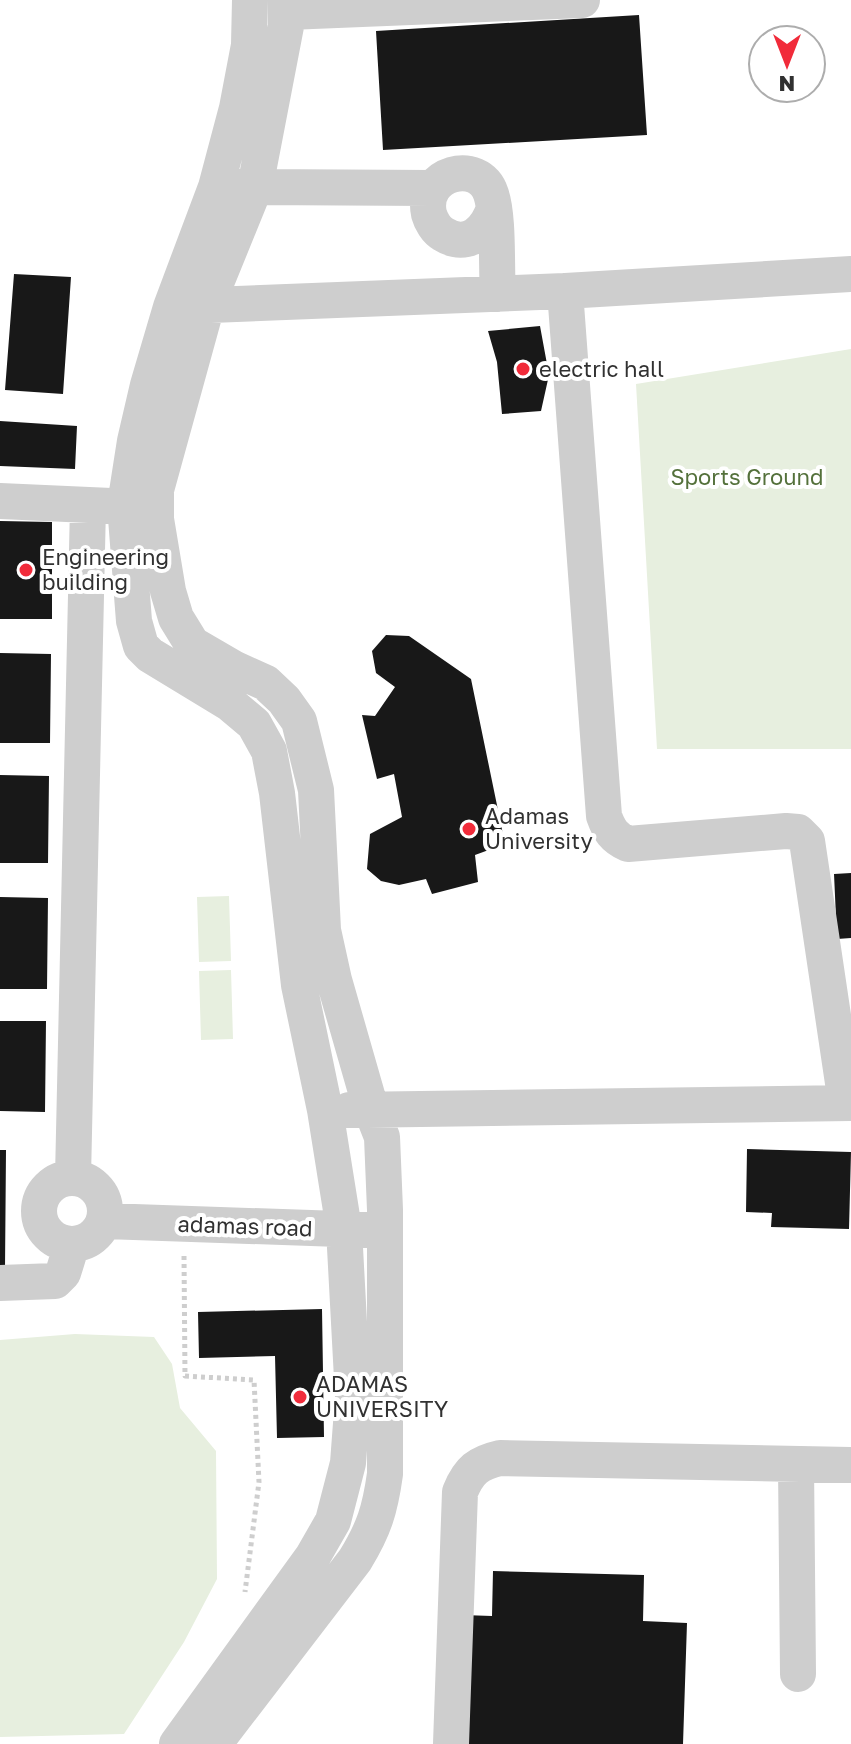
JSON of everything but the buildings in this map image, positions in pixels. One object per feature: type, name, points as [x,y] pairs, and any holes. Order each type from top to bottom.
[{"type":"street","points":[[177,1744],[313,1556],[333,1521],[348,1463],[353,1397],[342,1217],[295,957],[277,793],[269,751],[254,724],[229,703],[159,661],[141,646],[132,605],[125,505],[141,413],[171,307],[216,187],[240,96],[249,45],[250,0]]},
{"type":"street","points":[[214,1744],[355,1560],[371,1534],[381,1509],[385,1474],[382,1137],[334,980],[323,930],[316,790],[299,721],[284,700],[266,683],[192,644],[176,618],[168,591],[156,519],[156,490],[207,305],[255,187],[287,6],[582,0]]},
{"type":"street","points":[[494,208],[488,224],[476,236],[459,239],[442,234],[431,221],[427,204],[432,188],[446,176],[471,175],[479,178],[491,191],[494,208],[498,294]]},
{"type":"street","points":[[216,187],[432,188]]},
{"type":"street","points":[[171,307],[565,291],[851,274]]},
{"type":"street","points":[[325,1110],[849,1103],[807,841],[798,832],[786,831],[628,844],[619,840],[604,816],[565,291]]},
{"type":"street","points":[[0,501],[125,505]]},
{"type":"street","points":[[73,1177],[88,506]]},
{"type":"street","points":[[277,793],[316,790]]},
{"type":"street","points":[[73,1177],[93,1183],[105,1211],[92,1239],[72,1244],[52,1238],[40,1221],[40,1200],[52,1183],[73,1177]]},
{"type":"street","name":"adamas road","points":[[105,1211],[342,1217],[385,1232]]},
{"type":"street","points":[[0,1283],[55,1281],[63,1273],[72,1244]]},
{"type":"street","points":[[451,1744],[460,1492],[467,1475],[481,1462],[500,1458],[851,1465]]},
{"type":"street","points":[[796,1464],[798,1674]]},
{"type":"path","points":[[184,1243],[185,1376],[254,1380],[259,1482],[245,1600]]},
{"type":"green space","name":"Sports Ground","points":[[851,349],[851,749],[657,749],[636,384]]},
{"type":"green space","points":[[229,896],[231,961],[199,962],[197,897]]},
{"type":"green space","points":[[231,970],[233,1039],[201,1040],[199,971]]},
{"type":"green space","points":[[75,1334],[154,1337],[172,1364],[180,1408],[216,1451],[217,1579],[184,1642],[124,1734],[0,1737],[0,1340]]},
{"type":"place","name":"electric hall","points":[[523,369]]},
{"type":"place","name":"Engineering building","points":[[26,570]]},
{"type":"place","name":"Adamas University","points":[[469,829]]},
{"type":"place","name":"ADAMAS UNIVERSITY","points":[[300,1397]]}]
